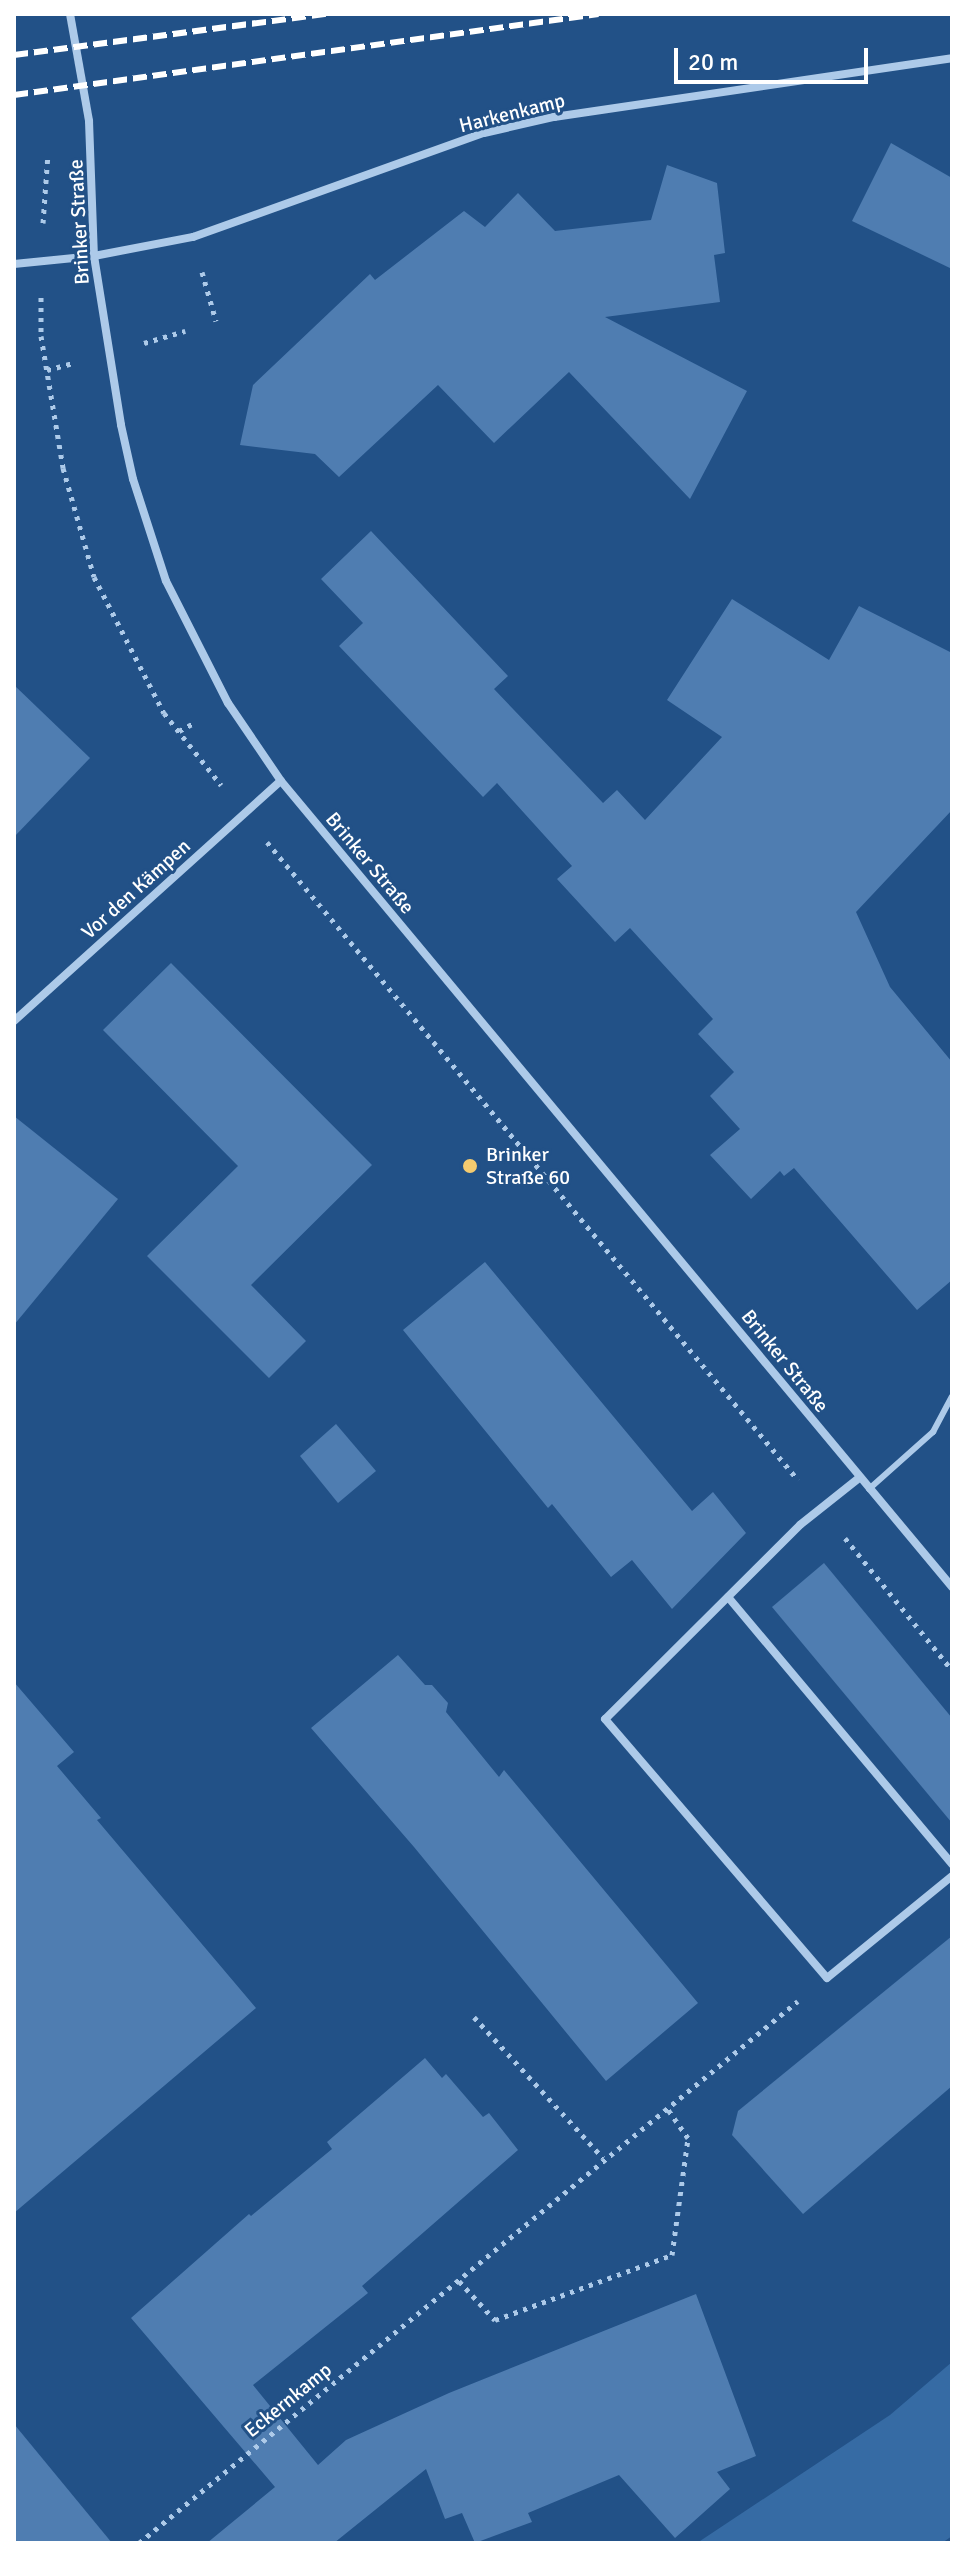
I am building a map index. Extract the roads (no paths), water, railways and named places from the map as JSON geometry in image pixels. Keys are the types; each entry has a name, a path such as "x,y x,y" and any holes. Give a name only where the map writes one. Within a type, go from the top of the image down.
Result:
{"street":[{"name":"Brinker Straße","path":"70,14 89,121 94,256 121,425 133,479 166,581 228,703 281,781 952,1587"},
{"name":"Harkenkamp","path":"14,264 94,256 193,237 498,130 554,117 952,58"},
{"name":"Vor den Kämpen","path":"14,1021 281,781"},
{"path":"859,1478 800,1525 605,1719 827,1978 952,1876"},
{"path":"728,1597 952,1864"}],"lane":[{"path":"869,1489 933,1432 952,1397"}],"railway":[{"path":"14,55 326,14"},
{"path":"14,95 598,14"}],"place":[{"name":"Brinker Straße 60","path":"470,1166"}]}
